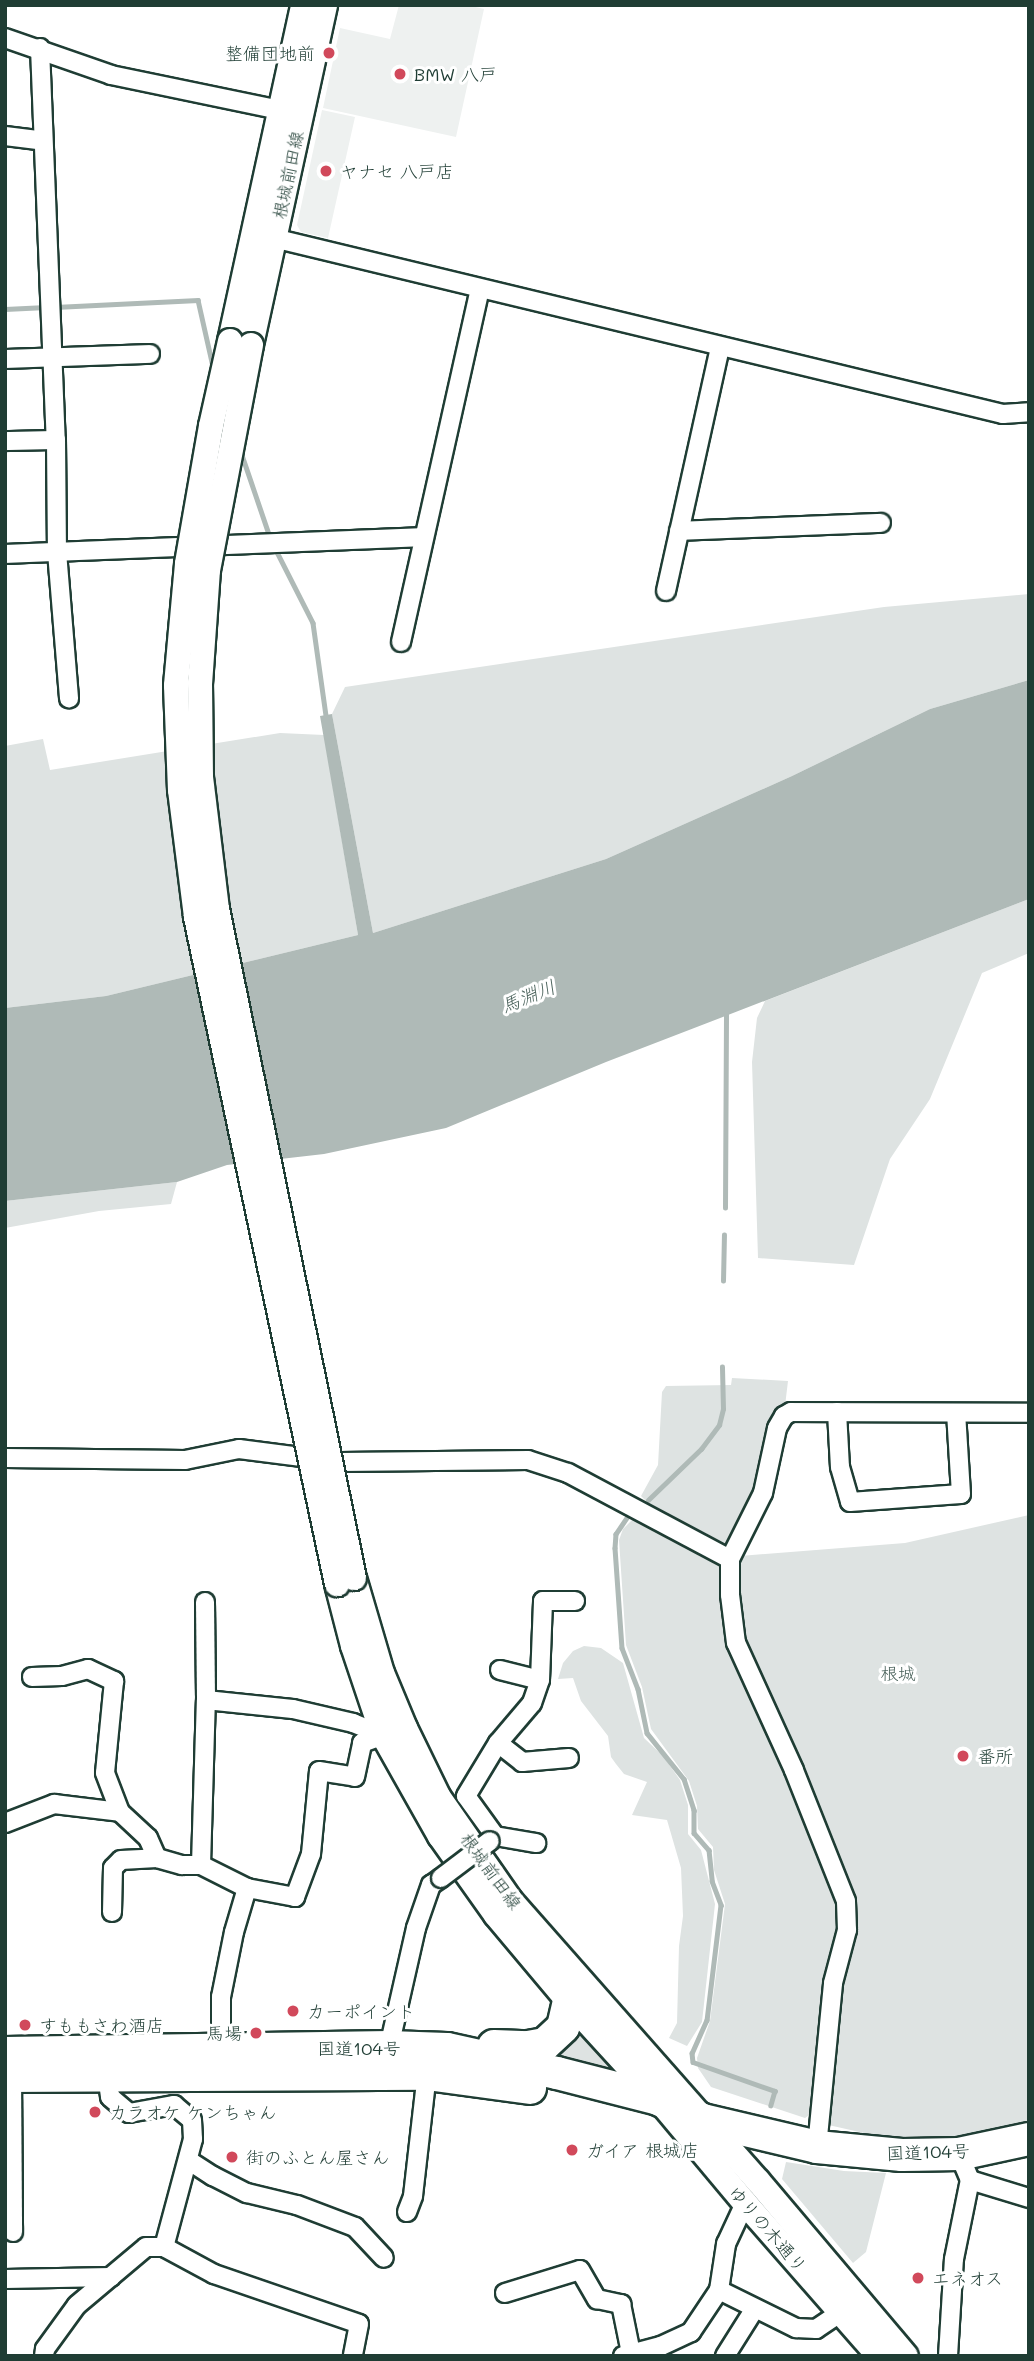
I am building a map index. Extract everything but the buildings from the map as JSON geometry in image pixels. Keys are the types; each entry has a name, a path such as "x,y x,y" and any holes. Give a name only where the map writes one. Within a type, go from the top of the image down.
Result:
{"highway":[{"path":"447,2049 545,2044 563,2027 569,2002"},
{"name":"国道104号","path":"7,2068 105,2062 221,2049 447,2049 557,2073 679,2113 817,2147 902,2155 964,2167 1029,2139"},
{"name":"国道104号","path":"105,2062 427,2074 530,2088 642,2116 679,2113"}],"street":[{"name":"根城前田線","path":"264,236 280,110 303,5"},
{"name":"根城前田線","path":"325,5 264,236 240,343 208,570 200,683 201,777 217,909 346,1581 382,1673 394,1732 440,1836 496,1914 569,2002 679,2113"},
{"path":"5,38 111,75 280,110"},
{"path":"40,48 57,552 69,699"},
{"path":"5,136 43,141"},
{"path":"264,236 1003,414 1029,412"},
{"path":"401,642 480,290"},
{"path":"666,591 720,347"},
{"path":"5,359 150,354"},
{"path":"5,441 55,440"},
{"path":"679,531 881,523"},
{"path":"5,554 423,537"},
{"path":"817,2147 833,1983 847,1930 846,1901 794,1770 736,1643 730,1595 730,1559 764,1493 777,1428 784,1416 791,1412 1029,1413"},
{"path":"837,1412 840,1467 850,1502 961,1494 956,1413"},
{"path":"5,1458 185,1460 239,1448 341,1462 528,1460 568,1473 730,1559"},
{"path":"492,1839 466,1796 498,1744 532,1703 540,1680 543,1601 575,1601"},
{"path":"201,1865 206,1700 205,1602"},
{"path":"32,1677 62,1675 88,1669 114,1681 105,1773 120,1812 148,1838 157,1858"},
{"path":"500,1670 540,1680"},
{"path":"206,1700 293,1709 394,1732"},
{"name":"根城前田線","path":"394,1732 510,1901 679,2113"},
{"path":"112,1912 113,1868 121,1860 157,1858 182,1865 201,1865 247,1888 295,1897 311,1854 319,1772 355,1777 362,1743 394,1732"},
{"path":"498,1744 522,1762 569,1758"},
{"path":"5,1823 54,1804 120,1812"},
{"path":"389,2047 416,1928 431,1885 492,1839 536,1843"},
{"path":"221,2049 221,1997 234,1932 247,1888"},
{"path":"105,2062 110,2097 129,2113 174,2105 192,2120 193,2139 164,2247"},
{"path":"7,2068 13,2232"},
{"path":"407,2212 413,2196 427,2074"},
{"name":"ゆりの木通り","path":"679,2113 745,2203 880,2356"},
{"name":"ゆりの木通り","path":"679,2113 906,2356"},
{"path":"188,2160 247,2193 297,2205 355,2227 384,2258"},
{"path":"948,2356 954,2259 964,2167 1029,2199"},
{"path":"505,2293 580,2270 597,2299 621,2304 627,2354 661,2346 691,2332 719,2290 726,2244 745,2203"},
{"path":"44,2356 45,2349 77,2305 146,2247 164,2247 214,2274 359,2324 353,2356"},
{"path":"5,2279 111,2277"},
{"path":"719,2290 754,2310 796,2328 816,2329 841,2312"},
{"path":"725,2356 754,2310"}],"shaded area":[{"name":"BMW 八戸","path":"399,5 467,5 484,9 456,137 323,108 340,28 390,39"},
{"name":"ヤナセ 八戸店","path":"322,110 355,117 328,238 301,232 297,225"}],"green space":[{"path":"1029,594 1029,680 930,709 792,776 606,859 373,933 332,714 345,687 884,607"},
{"path":"280,733 324,735 358,935 106,996 5,1008 5,746 43,739 50,770"},
{"path":"1029,899 1029,953 982,973 930,1099 890,1159 854,1265 758,1258 752,1062 757,1018 765,1001"},
{"path":"177,1182 171,1204 99,1211 5,1228 5,1201"},
{"path":"732,1378 788,1381 785,1406 780,1407 772,1425 759,1493 734,1543 727,1544 651,1506 641,1496 658,1465 662,1392 666,1386 731,1385"},
{"name":"根城","path":"1029,1515 1029,2128 976,2138 895,2140 824,2124 837,1984 851,1924 741,1641 736,1572 740,1556 905,1543"},
{"path":"635,1517 717,1558 722,1566 729,1629 836,1887 843,1923 815,2111 805,2118 711,2087 698,2068 697,2058 710,2021 725,1904 714,1870 713,1847 698,1829 697,1806 689,1781 651,1729 642,1687 626,1645 619,1540 623,1529"},
{"path":"584,1646 601,1648 623,1663 644,1738 663,1756 680,1780 688,1805 688,1834 701,1850 715,1904 702,2022 687,2046 669,2038 677,2023 679,1946 683,1916 681,1868 667,1820 632,1815 647,1782 624,1774 611,1757 608,1736 581,1701 573,1678 558,1679 563,1663 573,1651"},
{"path":"578,2031 619,2074 547,2054 560,2053"},
{"path":"786,2162 844,2171 886,2173 866,2252 853,2263 782,2179"}],"water":[{"name":"馬淵川","path":"1029,680 1029,899 606,1062 446,1128 324,1154 227,1165 177,1182 5,1201 5,1008 106,996 358,935 320,716 332,714 373,933 606,859 792,776 930,709"}],"waterway":[{"path":"55,307 198,300 214,371"},
{"path":"5,309 46,307"},
{"path":"241,452 271,540"},
{"path":"275,548 313,623 326,715"},
{"path":"725,1208 726,1013"},
{"path":"723,1281 724,1235"},
{"path":"648,1500 701,1449 719,1425 723,1409 722,1367"},
{"path":"629,1515 616,1534 615,1548 622,1648 638,1689 647,1733 684,1779 694,1810 694,1833 709,1850 712,1881 721,1905 707,2020 692,2053 693,2062 775,2091 771,2105"}],"place":[{"name":"整備団地前","path":"329,53"},
{"name":"BMW 八戸","path":"400,74"},
{"name":"ヤナセ 八戸店","path":"326,171"},
{"name":"番所","path":"963,1756"},
{"name":"カーポイント","path":"293,2011"},
{"name":"すももさわ酒店","path":"25,2025"},
{"name":"馬場","path":"256,2033"},
{"name":"カラオケ ケンちゃん","path":"95,2112"},
{"name":"ガイア 根城店","path":"572,2150"},
{"name":"街のふとん屋さん","path":"232,2157"},
{"name":"エネオス","path":"918,2278"}]}
